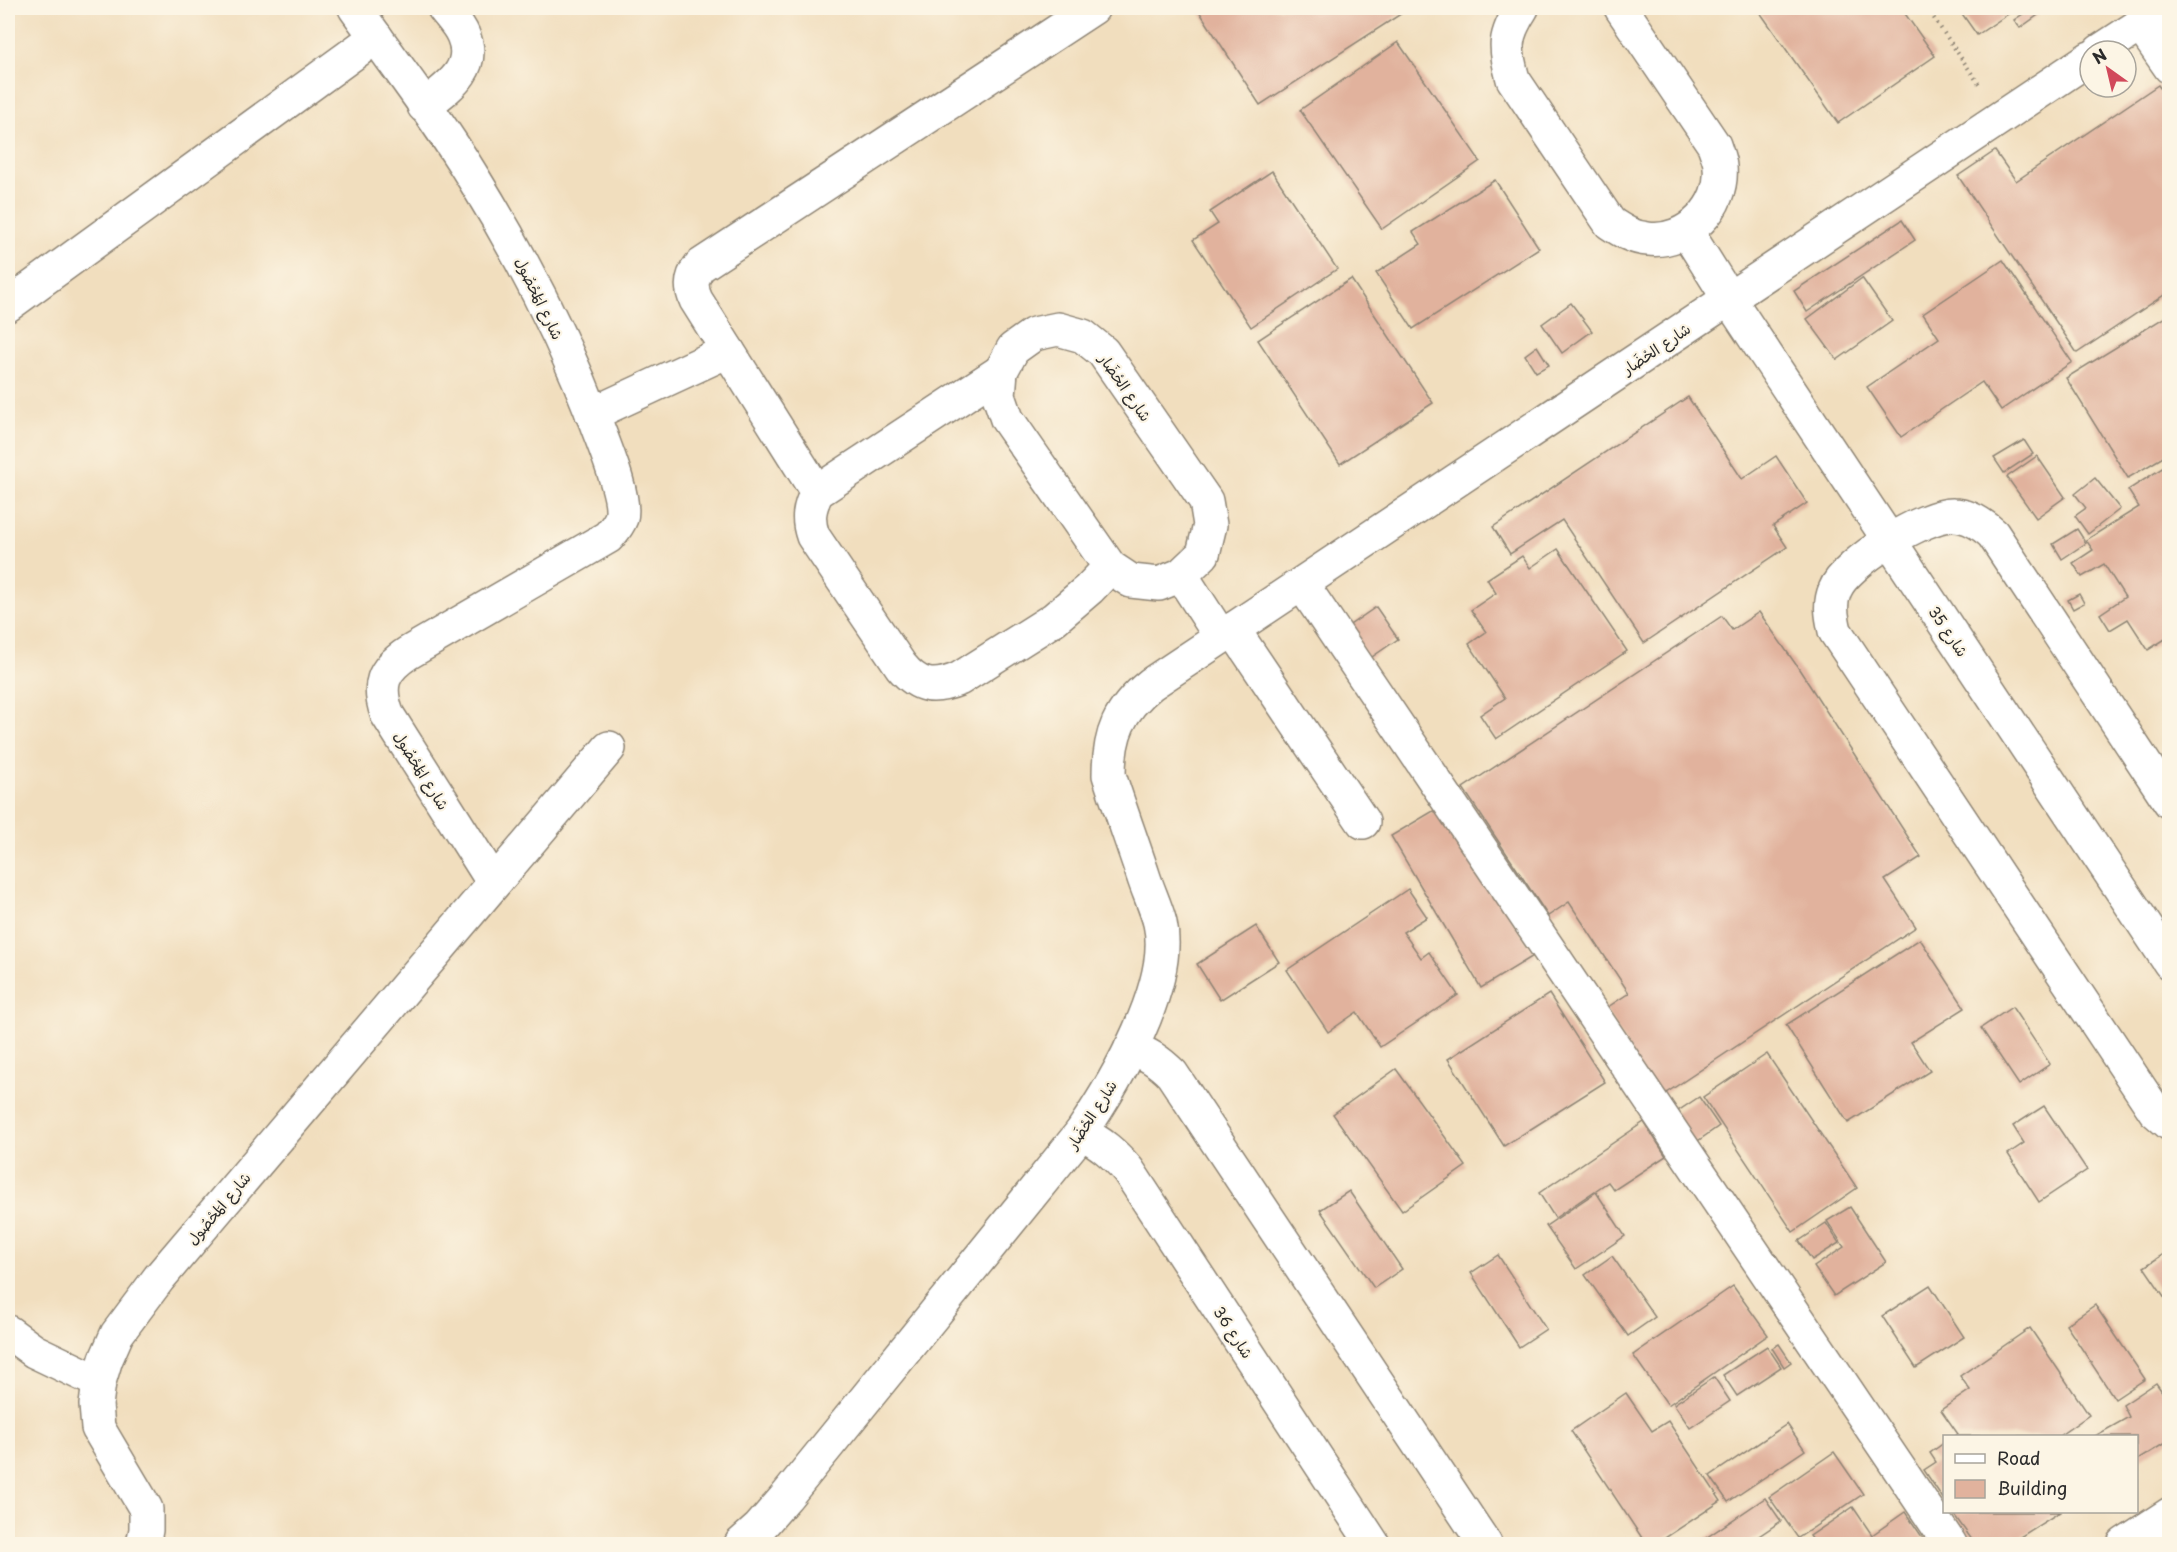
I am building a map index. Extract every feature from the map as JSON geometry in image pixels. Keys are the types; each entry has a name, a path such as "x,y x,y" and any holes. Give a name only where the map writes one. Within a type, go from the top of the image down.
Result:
{"street":[{"name":"شارع المَحْصُول","path":"355,8 473,177 517,252 555,325 580,381 622,506 621,518 608,537 392,663 383,679 381,697 387,714 494,883"},
{"path":"424,106 454,83 462,72 466,59 467,45 462,33 444,8"},
{"path":"817,492 692,291 694,273 700,266 1093,8"},
{"path":"1522,8 1510,27 1506,54 1513,79 1610,223 1628,235 1650,240 1671,237 1687,232 1708,212 1718,190 1720,168 1714,145 1621,8"},
{"path":"2118,39 2153,16 2169,67"},
{"path":"8,305 376,37"},
{"name":"شارع الحْضَار","path":"741,1545 786,1497 1081,1133 1131,1048 1156,983 1162,952 1160,924 1108,776 1113,733 1122,714 1135,697 1227,633 2078,66"},
{"name":"شارع 35","path":"1687,232 1729,299 2169,963"},
{"name":"شارع الحْضَار","path":"1058,329 1083,336 1102,352 1206,501 1210,525 1203,554 1181,575 1159,584 1131,581 1110,567 1007,419 999,396 1001,371 1013,349 1034,334 1058,329"},
{"path":"592,414 728,351"},
{"path":"1001,371 817,492 808,515 813,536 901,666 909,676 929,686 943,685 959,679 1054,619 1089,589 1110,567"},
{"path":"2169,802 1993,534 1982,524 1968,517 1954,514 1939,516 1889,540 1849,569 1841,579 1832,601 1835,631 2155,1111 2169,1124"},
{"path":"1181,575 1227,633 1363,822"},
{"path":"1302,584 1950,1545"},
{"name":"شارع المَحْصُول","path":"143,1545 146,1509 98,1428 96,1405 99,1382 117,1334 153,1285 609,748"},
{"path":"1131,1048 1147,1053 1172,1074 1485,1545"},
{"name":"شارع 36","path":"1081,1133 1097,1140 1113,1152 1128,1170 1373,1545"},
{"path":"8,1332 34,1351 99,1382"},
{"path":"2124,1545 2169,1514"}],"path":[{"path":"1927,8 2002,117"}],"building":[{"path":"1197,8 1410,8 1260,105"},
{"path":"1757,8 1901,8 1935,56 1838,123"},
{"path":"1958,8 2017,8 1977,35"},
{"path":"2032,8 2038,15 2020,28 2014,20"},
{"path":"1398,42 1480,161 1382,229 1300,110"},
{"path":"2158,85 2170,102 2170,291 2077,353 1958,176 1995,151 2016,181"},
{"path":"1272,171 1337,269 1251,327 1193,240 1218,224 1210,212"},
{"path":"1495,180 1539,248 1413,329 1376,273 1421,244 1413,232"},
{"path":"1902,220 1915,240 1807,312 1794,291"},
{"path":"2003,260 2072,362 2001,410 1982,382 1901,437 1867,387 1939,338 1923,314"},
{"path":"1862,278 1892,321 1837,360 1807,319"},
{"path":"1351,279 1433,403 1340,464 1258,340"},
{"path":"1571,303 1592,331 1562,353 1542,324"},
{"path":"2170,314 2170,453 2128,478 2066,378"},
{"path":"1537,346 1549,365 1536,372 1525,355"},
{"path":"1688,397 1742,479 1776,456 1807,503 1773,526 1787,547 1644,643 1562,520 1510,554 1493,527"},
{"path":"2024,440 2033,454 2004,473 1994,458"},
{"path":"2037,456 2065,497 2036,518 2007,477"},
{"path":"2170,463 2170,636 2148,650 2128,619 2110,630 2100,614 2125,597 2104,564 2082,577 2073,563 2093,550 2086,540 2139,507 2128,490"},
{"path":"2095,478 2120,509 2088,534 2075,516 2086,508 2075,494"},
{"path":"2077,529 2086,543 2062,559 2053,544"},
{"path":"1558,549 1627,651 1496,739 1480,715 1505,698 1469,644 1486,632 1471,610 1496,593 1487,579 1522,556 1530,568"},
{"path":"2079,594 2084,603 2073,609 2068,600"},
{"path":"1376,607 1398,639 1369,659 1347,627"},
{"path":"1759,612 1797,666 1921,857 1885,880 1916,927 1657,1099 1605,1009 1629,993 1569,902 1548,916 1463,788 1722,616 1732,630"},
{"path":"1445,804 1535,955 1481,988 1391,836"},
{"path":"1408,889 1427,917 1403,932 1421,958 1429,952 1458,995 1380,1047 1357,1012 1328,1032 1287,970"},
{"path":"1256,926 1279,962 1220,1000 1197,964"},
{"path":"1920,939 1965,1008 1911,1042 1930,1071 1848,1123 1786,1025"},
{"path":"1549,994 1605,1082 1504,1146 1448,1059"},
{"path":"2012,1007 2050,1064 2019,1085 1981,1028"},
{"path":"1767,1054 1857,1188 1793,1232 1703,1097"},
{"path":"1396,1069 1466,1166 1402,1211 1333,1114"},
{"path":"1699,1097 1719,1126 1692,1145 1672,1115"},
{"path":"2044,1106 2087,1170 2039,1202 2008,1154 2024,1143 2013,1126"},
{"path":"1644,1122 1666,1156 1614,1190 1608,1182 1555,1218 1539,1193"},
{"path":"1349,1191 1402,1269 1374,1288 1320,1210"},
{"path":"1596,1192 1625,1236 1576,1269 1546,1226"},
{"path":"1850,1207 1886,1262 1834,1296 1814,1267 1844,1247 1827,1221"},
{"path":"1826,1223 1839,1243 1812,1260 1799,1241"},
{"path":"2170,1250 2170,1305 2144,1267"},
{"path":"1498,1255 1546,1329 1519,1347 1471,1273"},
{"path":"1612,1256 1655,1317 1628,1336 1585,1275"},
{"path":"1930,1285 1964,1337 1916,1368 1882,1316"},
{"path":"1733,1286 1768,1335 1668,1405 1633,1355"},
{"path":"2095,1305 2145,1379 2115,1399 2066,1325"},
{"path":"2030,1328 2089,1415 2060,1435 1956,1435 1958,1434 1941,1410 1970,1390 1960,1376"},
{"path":"1779,1344 1791,1362 1784,1367 1772,1348"},
{"path":"1767,1346 1781,1367 1737,1396 1723,1375"},
{"path":"1714,1377 1730,1401 1690,1428 1674,1404"},
{"path":"2156,1383 2170,1403 2170,1440 2138,1460 2138,1435 2097,1435 2129,1417 2123,1405"},
{"path":"1626,1393 1652,1431 1668,1421 1721,1501 1656,1544 1646,1544 1571,1431"},
{"path":"1787,1424 1805,1450 1728,1502 1710,1476"},
{"path":"1943,1444 1943,1498 1924,1470 1936,1462 1930,1453"},
{"path":"1834,1452 1863,1494 1798,1538 1769,1497"},
{"path":"1765,1498 1781,1521 1747,1544 1697,1544"},
{"path":"1853,1507 1872,1535 1905,1512 1927,1544 1816,1544 1810,1536"},
{"path":"1953,1513 2058,1513 2009,1544 1975,1544"}]}
